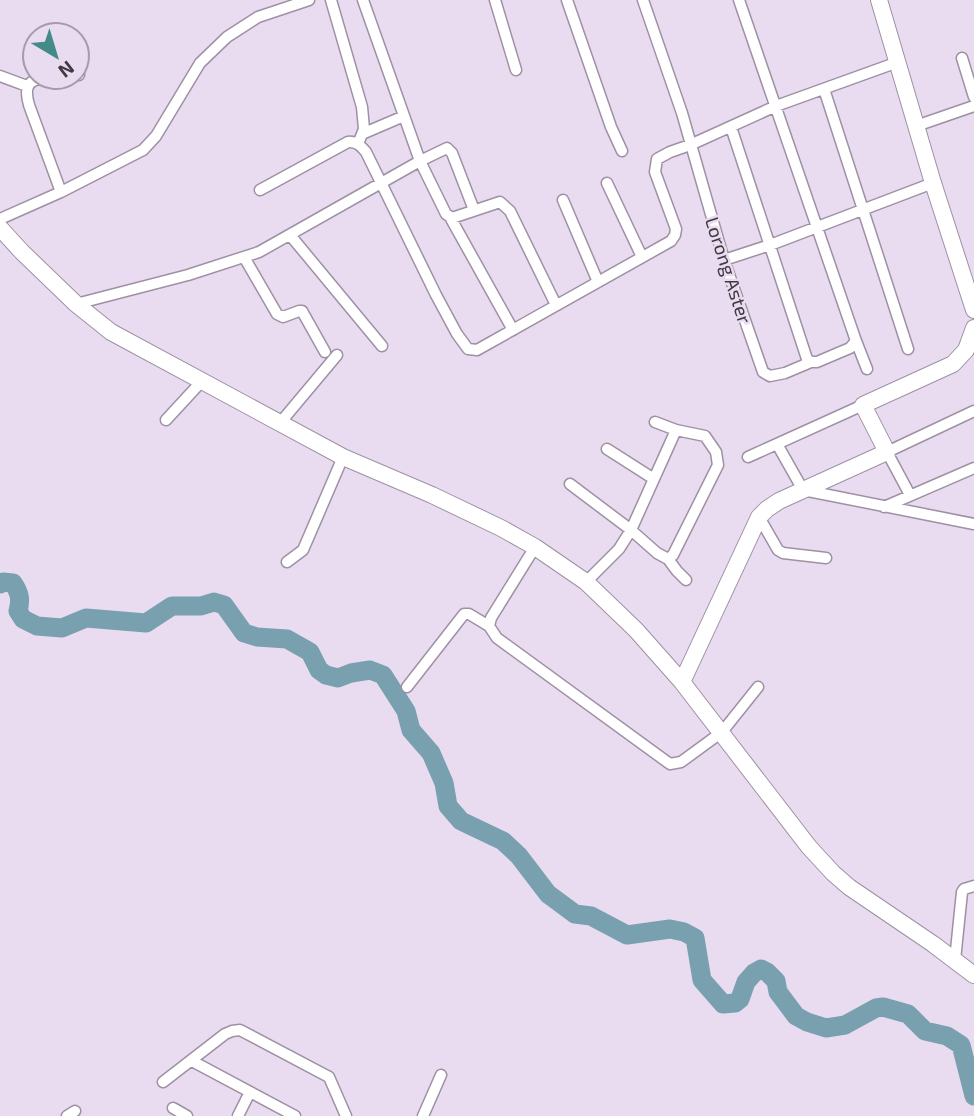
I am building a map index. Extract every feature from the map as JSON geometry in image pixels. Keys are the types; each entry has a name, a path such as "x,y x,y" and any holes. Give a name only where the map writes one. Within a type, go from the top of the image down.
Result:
{"street":[{"path":"0,219 61,192 143,150 156,136 200,64 227,37 258,17 309,0"},
{"path":"331,0 362,107 364,123 360,139 457,334 468,349 477,350 671,241 676,229 654,172 657,159 776,106 898,62"},
{"path":"363,0 420,161 443,208 513,330"},
{"path":"495,0 516,70"},
{"path":"567,0 611,127 622,151"},
{"name":"Lorong Aster","path":"643,0 682,113 724,260 763,372 770,376 785,373 811,362"},
{"path":"739,0 867,369"},
{"path":"880,0 916,127 974,310"},
{"path":"962,58 974,97"},
{"path":"0,76 21,84"},
{"path":"824,89 908,349"},
{"path":"27,91 29,105 61,192"},
{"path":"916,127 974,106"},
{"path":"260,190 348,142 354,142 404,116"},
{"path":"731,127 807,359 817,362 850,348 856,341"},
{"path":"76,304 155,284 259,252 445,149 449,149 474,210"},
{"path":"607,183 642,257"},
{"path":"724,260 933,183"},
{"path":"563,200 598,282"},
{"path":"450,217 500,202 506,206 556,305"},
{"path":"0,228 76,304 111,332 343,457 501,528 535,547 586,582 636,630 682,682 832,873 974,975"},
{"path":"290,235 382,346"},
{"path":"244,257 276,314 281,317 299,311 303,313 325,352"},
{"path":"748,457 953,364 967,350 974,328"},
{"path":"280,423 337,355"},
{"path":"166,420 202,381"},
{"path":"863,405 910,495"},
{"path":"682,682 759,517 767,509 974,411"},
{"path":"655,422 705,436 716,453 718,465 673,555 668,559"},
{"path":"586,582 619,549 631,530 676,430"},
{"path":"777,444 803,490 974,524"},
{"path":"607,449 654,479"},
{"path":"287,562 303,550 343,457"},
{"path":"884,507 974,468"},
{"path":"570,484 668,559 686,580"},
{"path":"759,517 778,550 783,553 826,558"},
{"path":"489,626 491,618 535,547"},
{"path":"407,687 464,614 469,614 489,626 497,638 673,765 722,732 758,687"},
{"path":"955,960 962,892 974,886"},
{"path":"163,1082 225,1034 240,1030 329,1077 346,1116"},
{"path":"192,1061 295,1116"},
{"path":"423,1116 441,1075"},
{"path":"238,1116 250,1092"},
{"path":"173,1108 187,1116"}],"waterway":[{"path":"0,584 13,583 19,597 18,611 23,619 37,626 62,628 86,618 146,623 172,606 201,606 214,602 224,605 244,633 257,637 287,639 310,652 319,670 326,675 338,678 370,670 383,675 406,711 411,730 431,753 444,783 448,806 461,821 503,841 519,856 548,894 575,914 591,916 627,935 670,929 695,938 702,980 723,1004 735,1003 740,999 746,982 761,969 776,981 778,992 796,1016 826,1028 845,1025 876,1008 883,1007 908,1014 925,1031 947,1036 961,1045 974,1096"}]}
